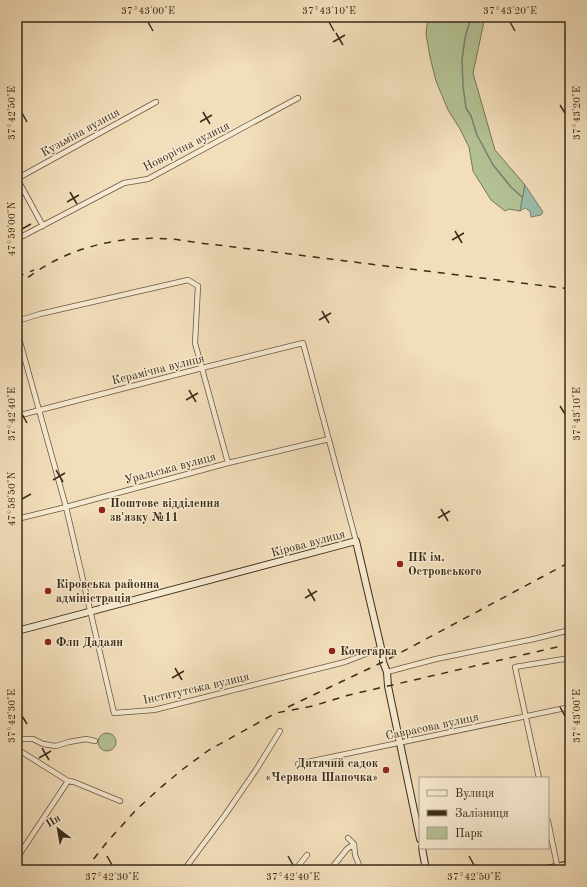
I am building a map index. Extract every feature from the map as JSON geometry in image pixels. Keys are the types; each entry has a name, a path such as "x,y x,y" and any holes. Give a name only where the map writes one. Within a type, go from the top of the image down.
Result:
{"main road":[{"name":"Кірова вулиця","path":"17,631 356,541 383,662 387,672 388,686 419,834"},
{"path":"422,849 426,870"},
{"path":"543,870 558,868 570,864"}],"street":[{"name":"Новорічна вулиця","path":"17,239 124,183 148,179 298,98"},
{"name":"Кузьміна вулиця","path":"42,226 19,182 19,178 156,102"},
{"path":"17,321 40,314 188,280 198,286 195,343 228,463"},
{"path":"17,331 66,507 91,612"},
{"name":"Керамічна вулиця","path":"17,416 303,343 329,439"},
{"path":"329,439 356,541"},
{"name":"Уральська вулиця","path":"17,519 228,463 329,439"},
{"name":"Інститутська вулиця","path":"91,612 114,713 154,710 345,662 381,648"},
{"path":"387,672 570,630"},
{"path":"539,777 515,667 570,658"},
{"name":"Саврасова вулиця","path":"298,764 570,707"},
{"path":"184,870 256,770 280,731"},
{"path":"17,738 33,739 43,744 56,746 86,739 95,741"},
{"path":"17,749 68,782 74,782 120,801"},
{"path":"17,858 68,782"},
{"path":"549,826 558,868"},
{"path":"348,838 354,844 355,854 360,870"},
{"path":"330,870 347,849 354,844"},
{"path":"295,870 307,856"}],"green space":[{"path":"428,17 485,17 473,73 495,150 525,185 520,211 509,209 505,211 491,200 473,171 469,147 448,110 436,81 426,34"},
{"path":"107,733 113,736 116,742 113,748 107,751 101,748 98,742 101,736"}],"shaded area":[{"path":"525,185 543,212 541,215 531,217 530,211 525,208 520,211"}],"waterway":[{"path":"471,17 465,38 462,60 466,108 471,116 477,135 493,165 511,187 522,197"}],"railway":[{"path":"17,286 52,262 89,247 109,242 149,238 175,239 570,289"},
{"path":"17,277 34,270"},
{"path":"288,707 383,662 570,562"},
{"path":"85,870 107,842 136,810 183,769 209,750 276,713 313,706 349,695 570,644"}],"place":[{"name":"Поштове відділення зв'язку №11","path":"102,510"},
{"name":"ПК ім. Островського","path":"400,564"},
{"name":"Кіровська районна адміністрація","path":"48,591"},
{"name":"Флп Дадаян","path":"48,642"},
{"name":"Кочегарка","path":"332,651"},
{"name":"Дитячий садок «Червона Шапочка»","path":"386,770"}]}
